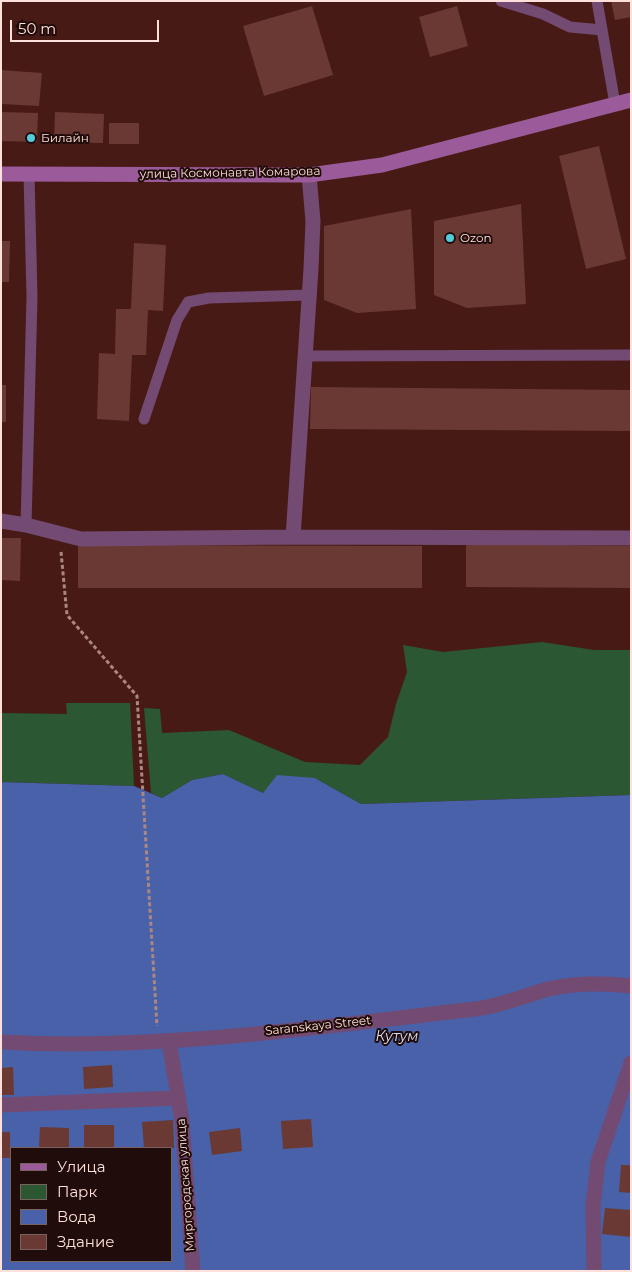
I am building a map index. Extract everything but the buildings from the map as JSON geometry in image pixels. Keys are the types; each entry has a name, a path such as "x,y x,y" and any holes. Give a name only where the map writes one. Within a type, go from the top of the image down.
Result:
{"main road":[{"name":"улица Космонавта Комарова","path":"1,174 309,175 382,165 631,100"}],"street":[{"path":"293,537 310,295 313,221 309,175"},
{"path":"1,521 26,525 81,539 108,540 293,537 631,538"},
{"name":"Saranskaya Street","path":"1,1042 48,1045 225,1037 488,1007 550,989 585,984 631,986"},
{"name":"Миргородская улица","path":"164,1041 178,1098 193,1271"},
{"path":"594,1271 593,1205 598,1162 631,1063"},
{"path":"1,1105 178,1098"}],"lane":[{"path":"501,1 543,14 570,26 602,30"},
{"path":"597,1 615,104"},
{"path":"26,525 32,297 29,174"},
{"path":"144,419 177,320 188,302 209,298 310,295"},
{"path":"305,356 630,355"}],"path":[{"path":"59,534 67,615 137,696 155,996 164,1041"}],"green space":[{"path":"542,642 594,650 631,650 631,795 361,804 315,778 263,793 223,774 192,780 162,798 151,793 144,708 160,709 162,733 229,730 305,762 360,765 388,737 396,704 407,672 403,645 443,652"},
{"path":"66,703 130,703 134,786 1,782 1,713 67,714"}],"water":[{"name":"Кутум","path":"223,774 263,793 277,775 315,778 361,804 631,795 631,1271 1,1271 1,782 134,786 162,798 192,780"}],"place":[{"name":"Билайн","path":"31,138"},
{"name":"Ozon","path":"450,238"}]}
